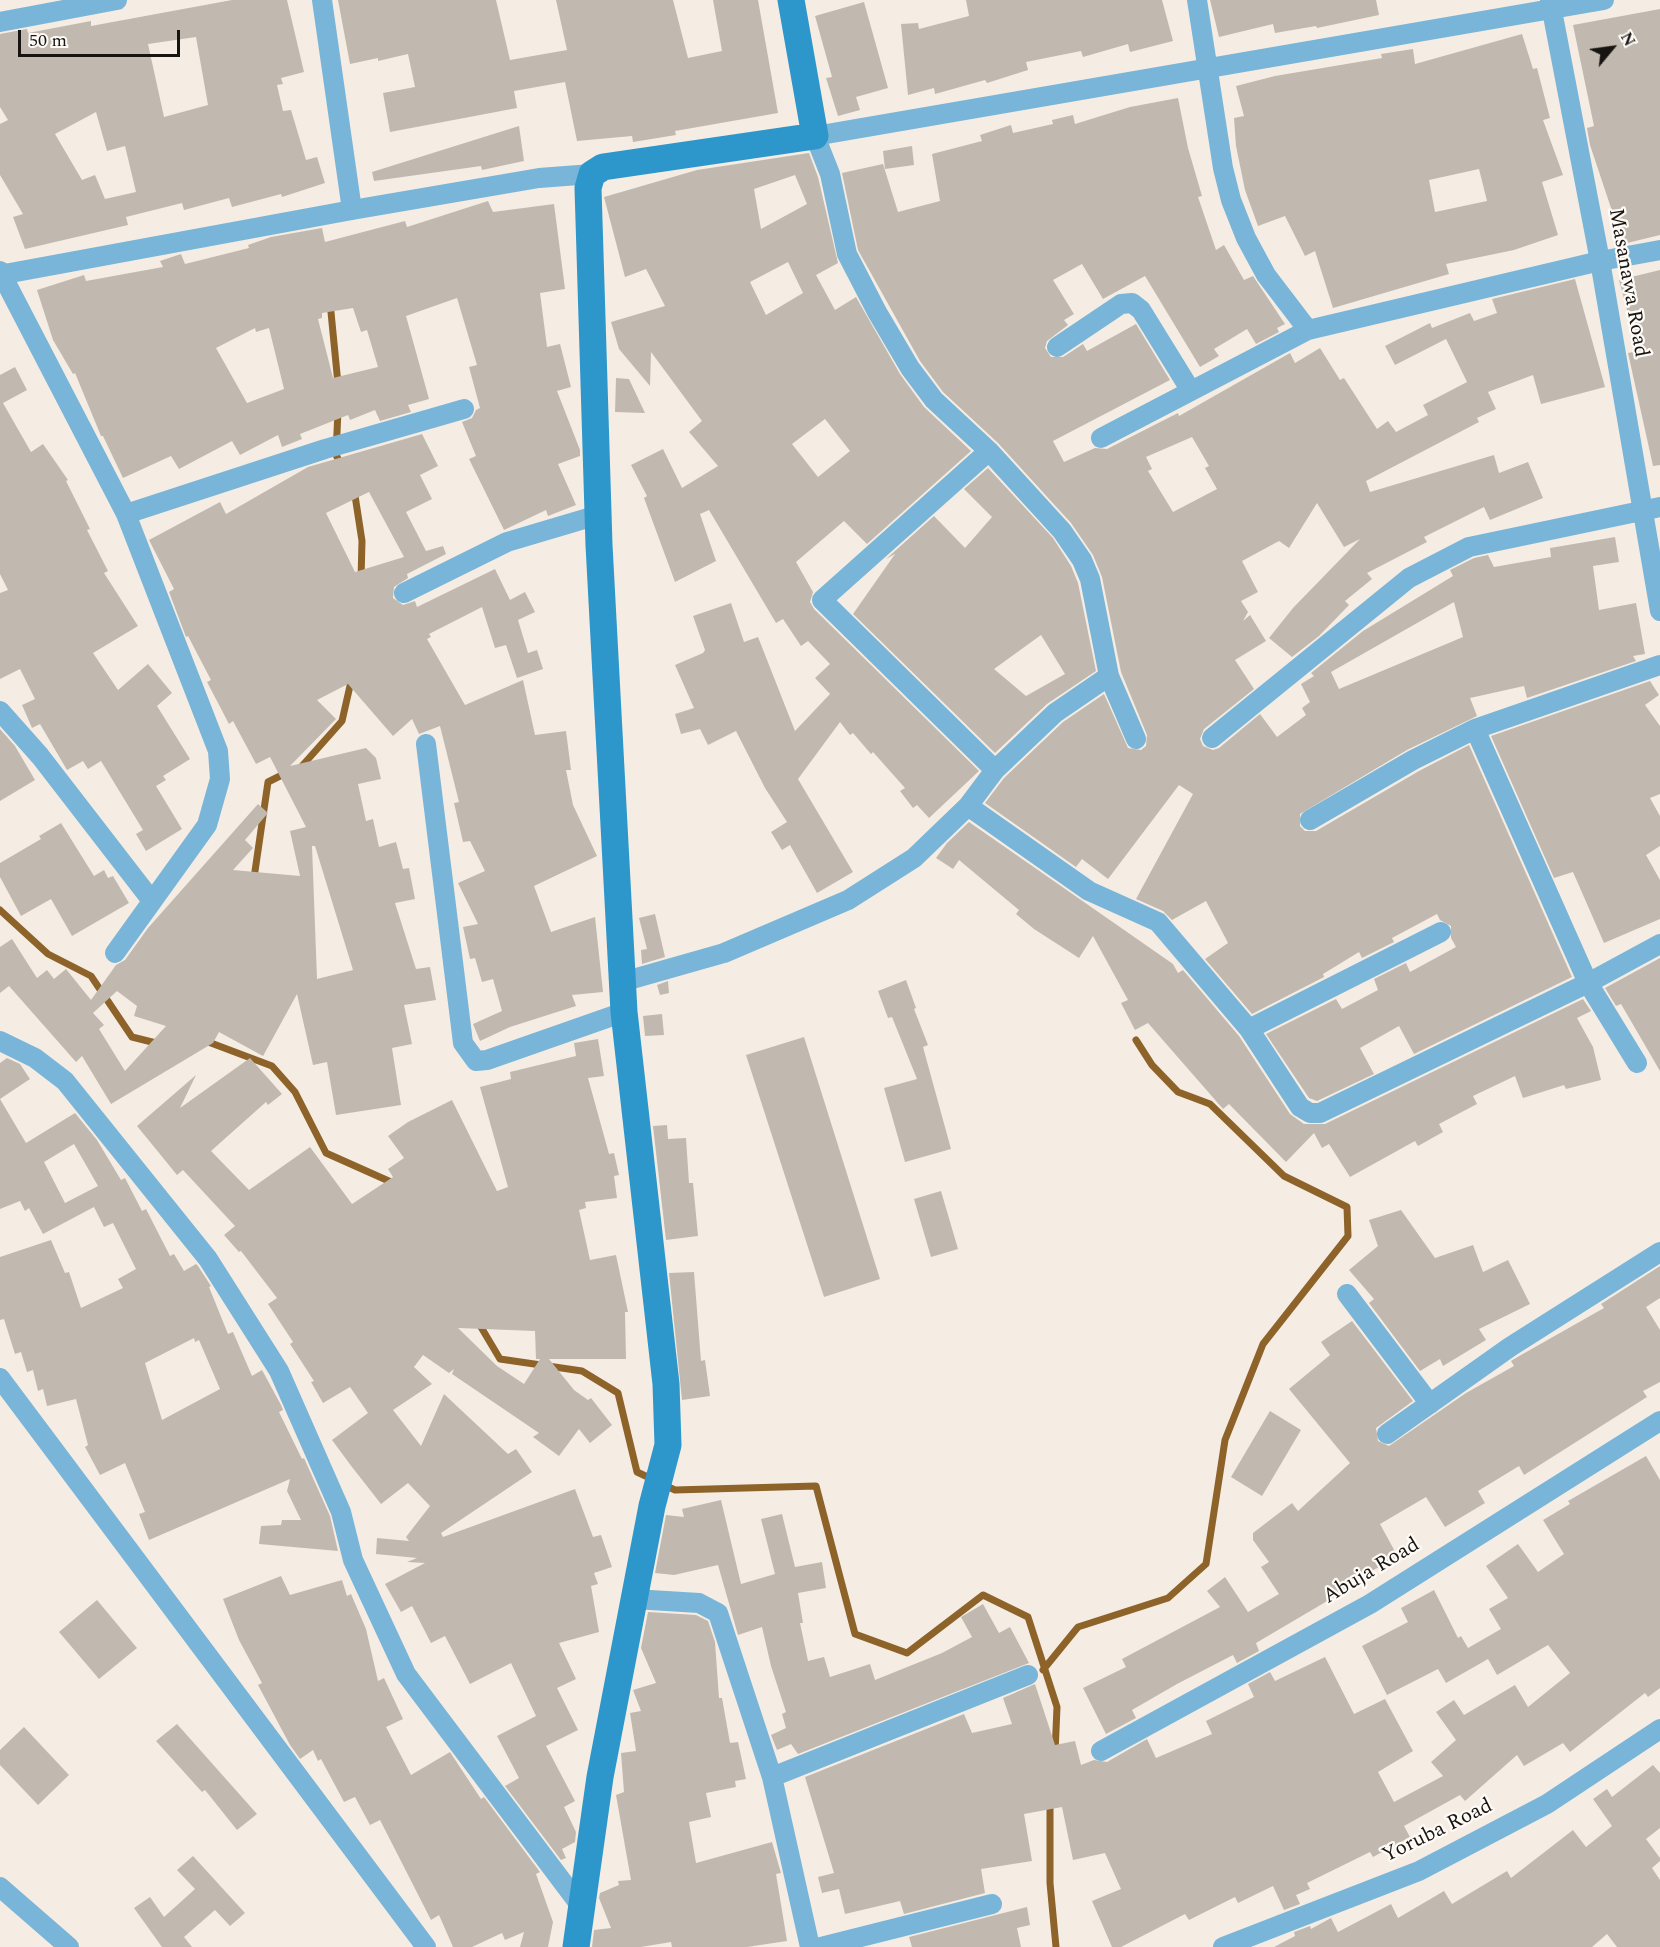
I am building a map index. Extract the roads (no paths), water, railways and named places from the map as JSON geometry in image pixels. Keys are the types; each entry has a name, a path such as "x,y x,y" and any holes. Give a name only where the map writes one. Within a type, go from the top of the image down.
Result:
{"street":[{"path":"0,22 117,0"},
{"path":"322,0 352,210"},
{"path":"791,0 815,136 830,174 847,254 910,368 934,400 988,451 1062,531 1082,560 1090,579 1109,676 1136,739"},
{"path":"1197,0 1223,168 1231,200 1246,238 1266,274 1308,330"},
{"path":"115,952 207,825 220,779 218,751 126,514 1,273 539,178 592,174 603,167 815,136 1551,5 1604,0"},
{"name":"Masanawa Road","path":"1551,5 1600,261 1651,508 1660,611"},
{"path":"576,1947 600,1777 634,1599 668,1445 666,1384 622,982 598,515 588,188 592,174"},
{"path":"1101,438 1308,330 1600,261 1660,250"},
{"path":"1057,347 1121,304 1132,303 1141,310 1191,391"},
{"path":"126,514 336,446 465,409"},
{"path":"988,451 822,600 995,770"},
{"path":"1212,738 1409,578 1469,547 1651,508"},
{"path":"404,593 507,542 598,515"},
{"path":"1310,820 1413,760 1475,729 1660,664"},
{"path":"622,982 724,953 848,900 914,858 968,806 995,770 1055,712 1109,676"},
{"path":"0,711 40,756 152,901"},
{"path":"1475,729 1588,984 1637,1063"},
{"path":"426,744 463,1043 476,1061 488,1060 624,1012"},
{"path":"968,806 1089,891 1158,922 1249,1029 1300,1107 1310,1113 1320,1113 1588,984 1660,944"},
{"path":"1249,1029 1441,932"},
{"path":"0,1041 35,1058 65,1081 208,1259 279,1371 341,1512 352,1560 406,1674 583,1909"},
{"path":"1387,1434 1510,1347 1660,1252"},
{"path":"1347,1294 1430,1404"},
{"path":"0,1378 426,1947"},
{"name":"Abuja Road","path":"1101,1751 1370,1604 1660,1421"},
{"path":"634,1599 699,1603 718,1613 772,1777 810,1947"},
{"path":"772,1777 1028,1675"},
{"name":"Yoruba Road","path":"1222,1947 1419,1871 1547,1804 1660,1729"},
{"path":"0,1887 69,1947"},
{"path":"821,1947 992,1904"}],"waterway":[{"path":"330,302 338,384"},
{"path":"338,410 336,455 342,466"},
{"path":"354,489 362,541 361,579"},
{"path":"302,766 342,721 352,677"},
{"path":"254,878 268,782 286,773"},
{"path":"0,910 48,954 91,976 132,1037 160,1044"},
{"path":"203,1040 272,1066 295,1092 326,1153 391,1182 394,1186"},
{"path":"1043,1670 1078,1627 1168,1598 1206,1564 1225,1440 1263,1344 1348,1236 1347,1207 1284,1176 1210,1104 1178,1092 1152,1065 1136,1040"},
{"path":"478,1322 500,1359 582,1371 618,1393 637,1472 654,1480"},
{"path":"664,1485 675,1490 816,1486 855,1634 907,1653 983,1595 1028,1617 1057,1707 1055,1753"},
{"path":"1050,1803 1050,1883 1056,1947"}]}
